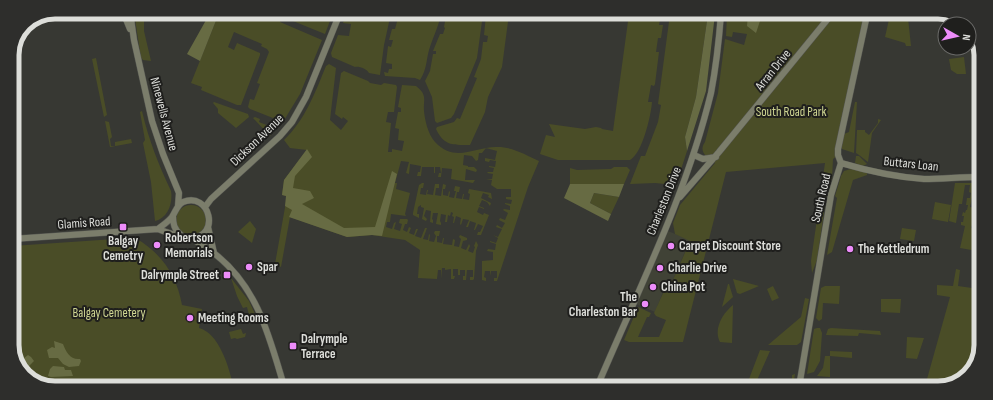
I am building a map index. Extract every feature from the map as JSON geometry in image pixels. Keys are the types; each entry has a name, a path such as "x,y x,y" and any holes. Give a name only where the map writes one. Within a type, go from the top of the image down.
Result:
{"street":[{"name":"Ninewells Avenue","path":"126,19 134,40"},
{"name":"Ninewells Avenue","path":"131,19 134,40 152,120 163,154 179,192 178,206"},
{"name":"Dickson Avenue","path":"205,207 211,199 280,136 292,122 303,106 338,19"},
{"name":"Charleston Drive","path":"600,381 653,259 689,170 711,91 720,19"},
{"name":"Arran Drive","path":"677,200 716,157 828,19"},
{"name":"South Road","path":"800,381 831,195 841,163 838,155 838,149 866,19"},
{"path":"694,155 707,159 716,157"},
{"name":"Buttars Loan","path":"841,163 911,178 938,179 974,177"},
{"path":"689,170 696,174 701,174"},
{"name":"Ninewells Avenue","path":"179,192 190,201"},
{"path":"158,229 173,216 178,206 183,202 190,201 200,203 205,207 210,220 204,233 198,237 191,238"},
{"path":"173,216 173,224 176,231 182,236"},
{"path":"208,227 214,254"},
{"name":"Glamis Road","path":"19,239 158,229 168,233 191,238 214,254 230,268 250,294 262,317 282,381"}],"shaded area":[{"path":"668,231 690,240 673,280 668,280 655,312 636,304"}],"green space":[{"path":"135,19 144,19 144,31 151,61 143,60 141,58"},
{"path":"207,19 217,19 200,61 187,54"},
{"path":"217,19 281,19 280,22 322,40 300,94 283,122 248,107 250,99 254,100 260,84 257,83 269,52 261,46 262,44 234,32 228,47 234,50 237,43 260,53 241,105 237,105 201,90 202,87 191,83"},
{"path":"288,19 331,19 325,34"},
{"path":"345,19 390,19 380,75 369,73 363,68 355,67 332,57 331,53 338,35 349,36 351,24 343,23"},
{"path":"398,19 440,19 429,50 425,69 420,80 415,78 385,76 384,72 388,73 389,69 392,69 392,64 386,63 388,46 391,47 393,40 389,40 392,29 395,29"},
{"path":"445,19 482,19 477,58 454,114 451,118 437,123 435,121 432,97 425,81 430,71 433,54 436,54 436,51 433,51 440,34 443,34"},
{"path":"486,19 508,19 502,67 488,97 485,112 470,145 459,145 446,142 442,139 436,129 437,127 454,122 457,118 460,119 477,78 474,77 481,59 483,42 487,42 488,36 484,35"},
{"path":"628,19 660,19 659,25 663,25 661,38 658,38 656,52 659,52 655,84 654,86 651,85 648,102 652,102 650,116 642,143 634,156 630,160 558,160 540,154 546,135 555,137 549,124 585,129 596,127 613,131"},
{"path":"669,19 707,19 696,97 685,137 687,151 676,185 655,183 630,184 641,156 645,156 658,122 661,105 658,104"},
{"path":"707,19 714,19 706,91 687,151 685,137 696,97"},
{"name":"South Road Park","path":"727,19 866,19 838,155 833,159 832,178 827,192 817,260 812,273 811,261 825,163 726,172 683,342 629,342 624,340 638,307 651,313 649,317 647,317 638,337 659,337 666,320 656,316 654,313 669,280 673,280 690,241 675,234 673,223 680,205 715,163 704,154 702,149 718,93 725,39 744,45 747,34 733,32 732,37 726,36"},
{"path":"748,19 761,19 756,33 747,26"},
{"path":"889,19 908,19 911,46 906,46 905,43 885,37"},
{"path":"964,57 966,74 957,74 951,70 949,59"},
{"path":"96,58 107,115 104,117 92,59"},
{"path":"329,64 336,68 330,120 341,130 348,121 335,114 341,73 344,71 370,83 396,85 394,112 388,112 386,122 391,123 388,152 392,152 392,149 402,151 404,141 398,140 399,129 395,128 398,112 401,112 401,108 398,107 402,85 416,86 424,95 424,115 426,123 435,142 443,148 450,152 458,153 486,148 482,153 479,153 478,160 476,161 472,156 464,155 463,165 474,167 477,170 476,172 466,169 465,180 475,180 473,183 451,179 452,169 442,168 441,177 438,177 439,173 441,173 440,167 435,167 434,173 434,167 422,167 421,176 417,176 418,172 420,172 421,166 410,164 409,174 406,173 409,162 401,161 395,183 397,183 396,189 410,193 405,214 406,216 391,214 390,222 387,222 386,227 392,229 394,223 396,222 394,229 400,231 402,224 399,223 400,219 407,219 407,224 405,224 403,230 407,232 409,227 411,228 409,233 414,235 416,229 418,229 415,236 421,238 425,228 427,228 423,239 428,240 429,234 429,241 434,242 436,236 434,233 435,231 440,231 439,236 437,236 437,242 442,243 444,238 443,244 452,245 453,239 455,240 454,246 459,247 461,239 459,237 460,235 467,238 467,240 463,241 461,248 466,250 469,244 470,246 468,251 473,253 476,241 478,245 473,280 470,280 470,277 473,277 473,270 467,270 466,280 463,280 465,270 460,270 460,275 458,275 458,269 453,269 453,276 455,276 454,279 451,279 451,269 445,270 445,268 442,268 441,279 441,270 438,270 437,279 418,278 420,250 405,240 372,235 347,237 290,217 281,267 275,264 287,196 282,195 284,180 307,150 290,148 284,140 304,115 326,66"},
{"path":"214,102 248,114 249,117 236,128 218,113 218,109 213,103"},
{"path":"855,102 857,102 854,153 842,149 842,145 844,134 849,132"},
{"path":"142,111 154,152 171,191 169,209 163,217 155,221 151,182 143,143 145,140 140,112"},
{"path":"255,117 260,119 259,122 274,128 270,136 253,118"},
{"path":"878,119 881,120 872,133 868,162 856,153 857,130 865,130 865,132 869,135 878,123"},
{"path":"105,121 109,122 112,137 110,139 111,146 115,146 115,142 131,139 132,143 110,147"},
{"path":"486,148 509,148 539,161 528,187 497,281 494,281 494,278 497,278 497,271 491,271 490,276 490,271 485,271 484,277 486,278 486,281 482,280 482,261 493,260 493,252 487,251 488,249 495,250 496,244 490,241 496,243 498,238 493,235 498,237 502,229 496,227 497,225 502,228 505,223 499,220 500,218 505,220 508,213 503,210 510,210 510,206 505,203 511,204 512,200 506,199 506,197 511,197 511,189 497,189 491,185 492,180 486,179 492,179 493,174 487,173 493,172 494,168 489,166 495,167 496,161 485,161 485,158 495,160 497,151"},
{"path":"307,149 312,157 295,176 293,188 310,191 314,198 302,204 344,228 375,227 392,171 397,174 382,236 372,235 347,237 289,217 292,210 285,206 286,196 282,195 284,180"},
{"path":"856,156 859,156 867,164 863,166 855,163"},
{"path":"614,167 627,167 630,170 624,184 570,184 570,168 577,170 611,169"},
{"path":"851,169 867,172 867,175 853,180 832,252 827,255 837,198 835,196 841,176 844,171"},
{"path":"424,183 420,194 426,195 428,190 427,194 433,195 435,184 439,184 439,188 436,188 435,195 441,196 443,184 446,185 445,189 443,189 443,195 448,196 449,191 449,197 454,198 456,191 454,191 455,186 460,187 456,198 462,199 464,194 463,199 469,200 469,189 491,193 492,199 488,197 489,195 483,193 481,198 491,203 490,206 487,202 482,200 479,206 484,209 479,207 477,212 483,215 484,213 489,215 481,235 477,235 483,226 478,224 474,230 476,223 470,221 468,227 466,227 469,220 463,219 461,225 461,218 456,216 453,223 454,217 452,216 453,213 451,212 450,216 448,215 447,222 445,222 446,215 441,214 441,225 436,224 438,213 433,213 433,223 430,222 431,211 426,210 424,216 427,219 426,221 422,219 424,208 421,207 421,205 418,207 417,214 419,214 419,218 413,215 419,185"},
{"path":"955,183 974,183 970,207 974,208 974,218 971,228 974,229 974,250 960,248 965,226 961,225 961,222 963,222 963,212 965,213 967,210 967,198 970,198 970,185 965,185 962,204 959,204 956,223 949,221"},
{"path":"570,184 624,184 619,197 594,193 590,203 611,214 608,221 564,198"},
{"path":"594,193 619,197 611,214 590,203"},
{"path":"935,202 951,205 948,222 932,219"},
{"path":"191,205 202,209 206,220 202,231 191,235 180,231 176,220 180,209"},
{"path":"250,221 256,229 252,243 238,232"},
{"path":"902,228 916,230 914,241 900,239"},
{"name":"Balgay Cemetery","path":"115,239 134,244 137,239 154,252 167,267 180,294 182,305 202,309 199,328 212,336 217,343 226,360 232,381 50,381 33,374 26,367 19,347 19,246"},
{"path":"956,269 960,270 958,286 974,288 974,345 972,356 967,367 960,374 943,381 927,379 950,297 937,295 937,285 953,286"},
{"path":"231,278 249,301 255,314 254,316 250,318 247,316 249,315 247,307 243,308"},
{"path":"733,279 759,286 740,294 737,293"},
{"path":"728,284 733,297 722,307"},
{"path":"773,286 779,298 772,301 767,289"},
{"path":"825,286 840,286 839,304 823,303 822,319 819,321 816,318 821,288"},
{"path":"805,298 809,299 801,342 797,345 768,345 801,317"},
{"path":"881,299 901,299 900,313 881,312"},
{"path":"733,305 732,343 720,342 718,337 718,327 726,312"},
{"path":"820,328 822,333 820,361 814,372 807,374 814,329"},
{"path":"241,329 243,334 246,333 245,337 231,339 229,332"},
{"path":"828,329 880,331 881,335 859,333 858,336 826,335"},
{"path":"907,337 924,338 917,359 906,358"},
{"path":"54,341 63,344 67,353 71,357 80,359 81,361 79,366 69,367 63,364 58,358 49,358 47,350 52,347 55,348"},
{"path":"760,350 770,351 757,381 748,381"},
{"path":"830,351 852,352 852,358 830,356"},
{"path":"20,352 24,358 28,355 34,361 29,366 30,370 26,367"},
{"path":"825,356 830,356 830,377 817,376 823,368"},
{"path":"53,366 64,367 65,370 71,370 73,376 48,376 50,369"},
{"path":"795,374 794,381 792,381 792,375"}],"place":[{"name":"Balgay Cemetry","path":"123,227"},
{"name":"Robertson Memorials","path":"157,245"},
{"name":"Carpet Discount Store","path":"671,246"},
{"name":"The Kettledrum","path":"850,249"},
{"name":"Spar","path":"249,267"},
{"name":"Charlie Drive","path":"660,268"},
{"name":"Dalrymple Street","path":"227,275"},
{"name":"China Pot","path":"653,287"},
{"name":"The Charleston Bar","path":"645,304"},
{"name":"Meeting Rooms","path":"190,318"},
{"name":"Dalrymple Terrace","path":"293,346"}]}
